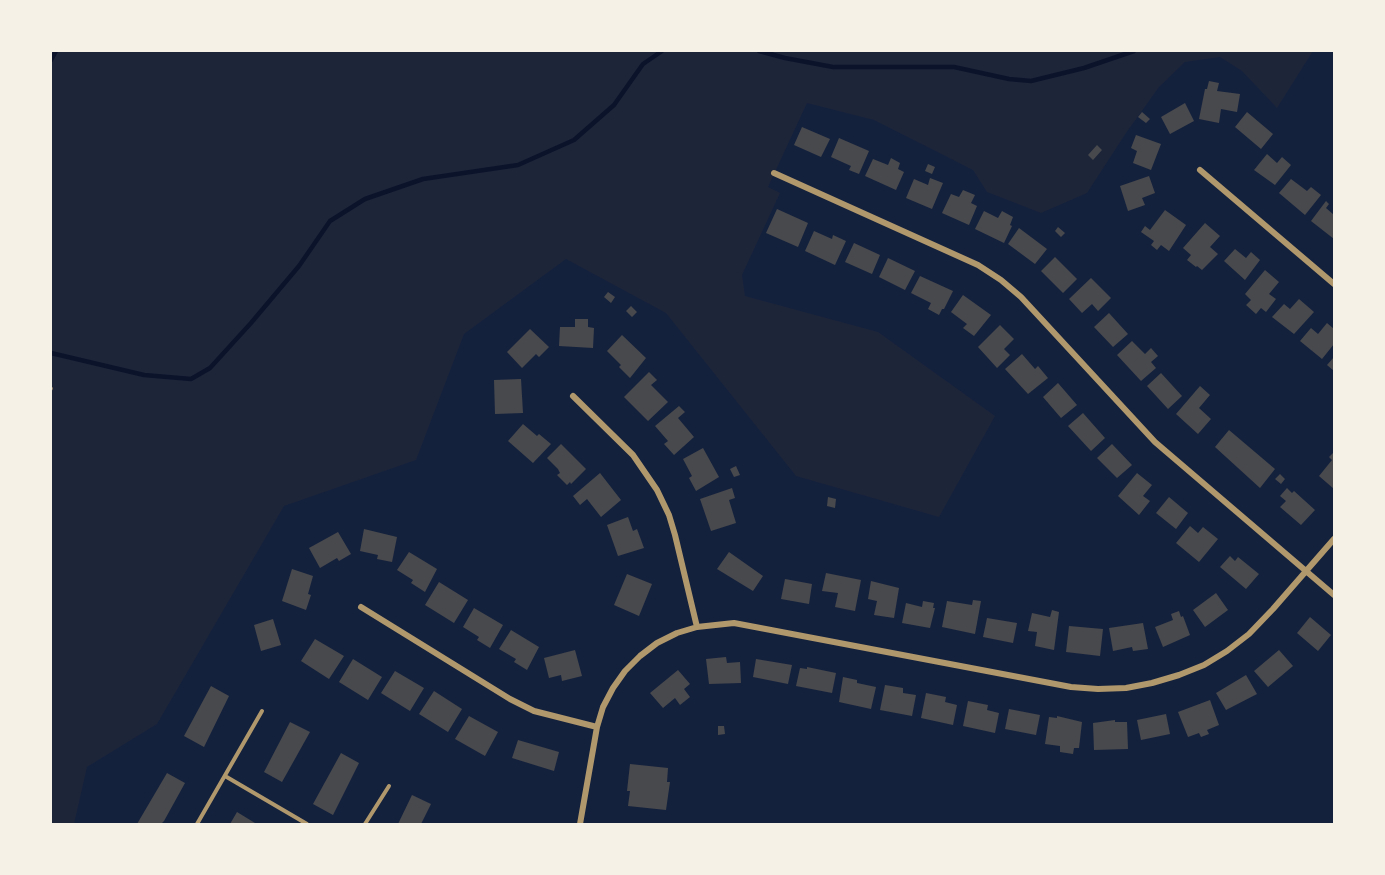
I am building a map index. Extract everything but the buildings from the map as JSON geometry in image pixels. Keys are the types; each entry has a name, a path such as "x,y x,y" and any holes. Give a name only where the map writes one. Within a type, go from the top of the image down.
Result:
{"street":[{"path":"1200,170 1334,284"},
{"path":"774,173 978,265 1001,280 1022,297 1155,442 1334,595"},
{"path":"573,396 633,455 657,490 669,515 697,627"},
{"path":"580,824 597,727 608,697 625,671 640,656 657,643 677,633 697,627 734,623 1071,687 1126,688 1179,675 1227,651 1249,634 1334,539"},
{"path":"361,607 510,699 534,711 597,727"}],"lane":[{"path":"197,824 262,711"},
{"path":"225,776 307,824"},
{"path":"365,824 389,786"}],"shaded area":[{"path":"51,51 1313,51 1277,108 1242,71 1220,57 1185,62 1159,87 1087,193 1041,213 987,192 973,170 874,120 807,103 768,187 780,193 742,275 745,296 878,332 995,416 939,517 796,476 666,313 566,259 464,334 416,460 284,506 157,724 87,767 74,824 51,824"}],"waterway":[{"path":"51,60 56,51"},
{"path":"51,353 144,375 191,379 210,368 251,323 299,266 330,221 365,199 423,179 518,165 574,140 614,105 643,64 662,51"},
{"path":"759,51 833,67 954,67 1009,79 1031,81 1084,68 1134,51"}]}
